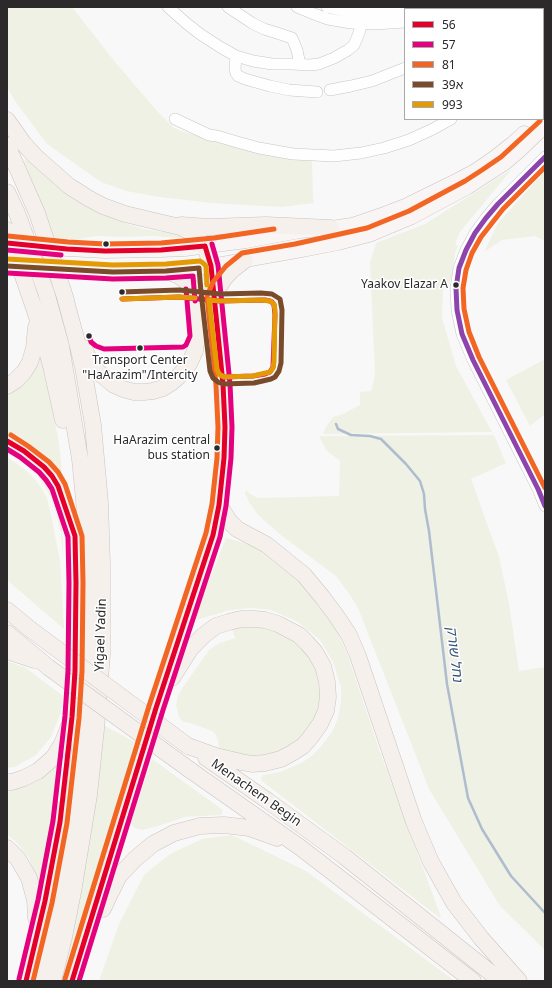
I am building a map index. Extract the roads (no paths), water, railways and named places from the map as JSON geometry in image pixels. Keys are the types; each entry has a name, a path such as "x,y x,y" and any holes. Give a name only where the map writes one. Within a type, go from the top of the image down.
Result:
{"highway":[{"path":"7,120 34,156 69,186 103,206 125,214 180,227 191,232 205,246 211,266 223,384 225,427 224,458 219,505 213,535 156,708 73,981"},
{"path":"7,145 37,213 88,357 98,372 114,385 123,389 134,392 144,392 163,388 184,371 193,358 197,335 193,293 189,283 181,277 166,271"},
{"name":"Yigael Yadin","path":"7,192 17,213 46,292 61,346 80,459 84,500 88,597 84,710 74,799 61,879 39,981"},
{"path":"172,225 204,227 273,225 331,228"},
{"path":"7,230 35,311 51,366 63,416 71,474 75,536 75,671 72,717 60,822 45,901 26,981"},
{"path":"214,296 223,280 231,271 245,260"},
{"name":"Yigael Yadin","path":"53,981 73,892 89,796 101,662 102,598 100,502 92,425 83,367 63,290"},
{"path":"7,386 15,381 24,372 30,362 35,340 35,311"},
{"path":"7,441 24,451 44,467 52,476 58,486 75,536"},
{"path":"219,505 230,522 238,529 267,545 304,575 324,598 335,614 348,635 358,656 414,822 431,862 454,903 481,938 519,981"},
{"name":"Menachem Begin","path":"7,610 30,629 188,746 268,801 345,858 501,981"},
{"path":"156,708 191,648 216,626 241,619 265,620 278,624 299,635 307,642 323,666 328,682 328,697 326,712 320,724 303,746 281,759 265,763 252,764 216,756 188,746"},
{"path":"7,633 28,654"},
{"path":"7,651 28,654"},
{"name":"Menachem Begin","path":"28,654 301,848 472,981"},
{"path":"7,782 24,778 38,771 53,758 62,744 72,717"},
{"path":"73,981 108,898 119,876 135,859 153,844 174,833 200,826 224,825 249,828 281,839 301,848"},
{"path":"7,848 18,859 29,878 35,900 35,930 26,981"}],"main road":[{"path":"7,243 105,251 161,250 246,241 300,231 352,225 405,206 475,171 513,144 538,120"},
{"path":"8,266 113,272 166,271 211,266 296,251 369,235 412,217 486,176 519,151 545,126"}],"street":[{"path":"168,7 200,34 220,48 236,56 272,64 300,65 319,64 334,58 342,50 350,37 357,23 358,12"},
{"path":"228,7 264,29 292,38 297,50 300,65"},
{"path":"297,7 328,18 357,23 391,24 404,22"},
{"path":"327,7 375,14 404,11"},
{"path":"236,56 235,69 238,76 289,90 317,92"},
{"path":"330,90 372,81 404,68"},
{"path":"175,119 209,135 259,148 293,154 334,156 361,153 384,148 409,140 449,120"},
{"path":"545,157 498,204 475,233 459,268 456,288 457,310 462,334 473,360 538,489 545,506"}],"waterway":[{"name":"נחל שורק","path":"336,424 338,429 351,435 370,436 381,439 406,464 420,481 424,494 429,531 447,684 468,798 482,829 511,876 545,913"}],"place":[{"name":"Yaakov Elazar A","path":"456,285"},
{"name":"Transport Center \"HaArazim\"/Intercity","path":"140,348"},
{"name":"HaArazim central bus station","path":"217,448"}]}
